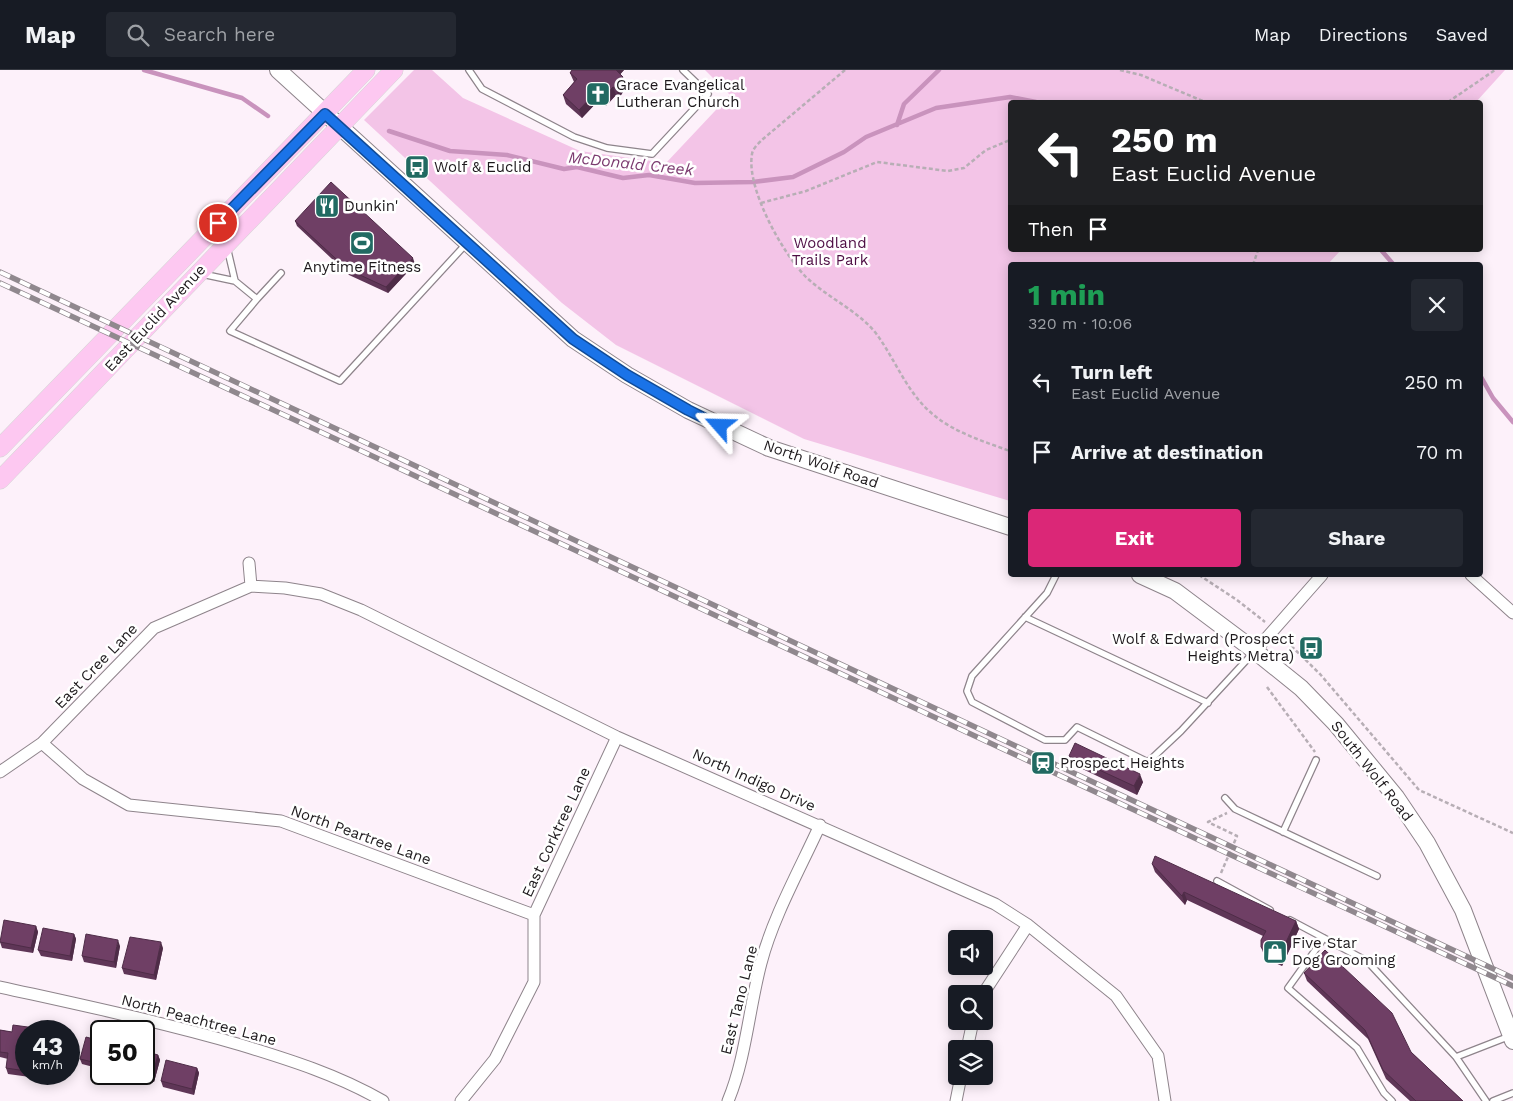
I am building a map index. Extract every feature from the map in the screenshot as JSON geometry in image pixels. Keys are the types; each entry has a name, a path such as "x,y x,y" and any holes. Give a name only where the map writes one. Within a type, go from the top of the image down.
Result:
{"main road":[{"name":"North Wolf Road","path":"278,70 573,339 627,375 688,410 770,448 1008,526"},
{"name":"East Euclid Avenue","path":"0,448 116,326 366,70"},
{"name":"East Euclid Avenue","path":"0,480 226,242 394,70"},
{"name":"South Wolf Road","path":"1144,577 1175,591 1301,688 1336,724 1396,797 1427,844 1463,910 1512,1038"}],"street":[{"path":"249,563 251,586"},
{"path":"1255,651 1320,577"},
{"path":"1473,577 1513,613"},
{"name":"North Indigo Drive","path":"251,586 286,588 321,594 353,607 617,736 995,904 1028,925 1116,996 1158,1056 1165,1101"},
{"name":"East Cree Lane","path":"0,772 42,743 154,628 251,586"},
{"name":"East Corktree Lane","path":"461,1101 495,1059 534,982 534,915 617,736"},
{"name":"North Peartree Lane","path":"42,743 83,779 129,805 280,821 534,915"},
{"name":"East Tano Lane","path":"728,1101 736,1077 761,961 769,938 820,825"},
{"path":"989,985 1028,925"},
{"name":"North Peachtree Lane","path":"0,987 147,1020 275,1055 323,1071 383,1101"},
{"path":"956,1101 960,1085"}],"lane":[{"path":"469,70 482,89 574,137 607,148 652,154 708,94 683,70"},
{"path":"226,242 235,281"},
{"path":"281,273 230,330 340,381 468,242"},
{"path":"198,273 235,281 257,299"},
{"path":"1055,577 1048,593 972,676 967,691 972,702 1045,740 1065,740 1077,727 1148,762 1208,703 1255,651"},
{"path":"1025,617 1208,703"},
{"path":"1283,832 1316,760"},
{"path":"1225,798 1235,809 1376,876"},
{"path":"1217,881 1274,912"},
{"path":"1283,916 1367,961 1456,1057 1486,1101"},
{"path":"1324,938 1288,988 1356,1048 1384,1093 1392,1101"},
{"path":"1456,1057 1512,1038"},
{"path":"1493,1101 1513,1093"}],"path":[{"path":"845,70 763,139 752,152 753,177 761,203 798,267 807,278 846,307 878,336 901,376 924,406 936,418 956,429 1008,450"},
{"path":"1120,70 1141,75 1200,100"},
{"path":"1451,100 1495,70"},
{"path":"761,203 806,191 878,162 948,171 964,168 986,150 1008,141"},
{"path":"1202,577 1237,600 1265,622"},
{"path":"1287,642 1320,674 1418,790 1513,833"},
{"path":"1267,687 1314,749 1316,760"},
{"path":"1217,881 1237,836 1208,822 1235,809"}],"green space":[{"name":"Woodland Trails Park","path":"414,70 432,70 463,98 580,151 666,163 730,95 705,70 1505,70 1478,100 1008,100 1008,252 1339,252 1330,262 1008,262 1008,500 804,439 616,345 562,303 364,120"}],"building":[{"name":"Grace Evangelical Lutheran Church","path":"572,70 616,70 623,77 618,82 620,84 616,89 613,87 603,98 596,92 579,110 563,95 577,79 570,73"},
{"path":"331,182 413,258 386,287 347,269 295,221"},
{"path":"1075,743 1140,774 1134,786 1069,756"},
{"path":"1155,856 1296,921 1279,957 1265,952 1261,947 1261,940 1266,931 1184,892 1182,896 1152,864"},
{"path":"4,920 36,926 31,948 0,942"},
{"path":"43,928 74,934 70,956 38,950"},
{"path":"86,934 118,940 114,962 82,956"},
{"path":"130,937 161,942 154,975 122,968"},
{"path":"1325,950 1392,1013 1411,1052 1463,1101 1416,1101 1383,1070 1365,1030 1304,973"},
{"path":"13,1025 15,1025 15,1069 6,1068 8,1053 0,1052 0,1030 12,1032"},
{"path":"86,1037 90,1038 90,1061 80,1059"},
{"path":"155,1054 158,1055 155,1066"},
{"path":"166,1060 197,1068 192,1089 161,1081"}],"waterway":[{"name":"McDonald Creek","path":"144,70 242,98 268,116"},
{"path":"897,125 904,104 939,70"},
{"name":"McDonald Creek","path":"389,131 450,151 507,155 564,169 577,167 623,178 649,175 695,183 753,182 793,177 844,152 866,137 936,108 1010,97 1026,100"},
{"name":"McDonald Creek","path":"1383,252 1391,262"},
{"name":"McDonald Creek","path":"1483,380 1493,398 1513,422"}],"railway":[{"path":"0,272 1513,978"},
{"path":"0,283 1513,986"}],"place":[{"name":"Grace Evangelical Lutheran Church","path":"598,94"},
{"name":"Wolf & Euclid","path":"417,167"},
{"name":"Dunkin'","path":"327,206"},
{"name":"Anytime Fitness","path":"362,243"},
{"name":"Wolf & Edward (Prospect Heights Metra)","path":"1311,648"},
{"name":"Prospect Heights","path":"1043,763"},
{"name":"Five Star Dog Grooming","path":"1275,952"}],"route":[{"path":"218,223 325,114 573,339 627,375 720,426"}]}
